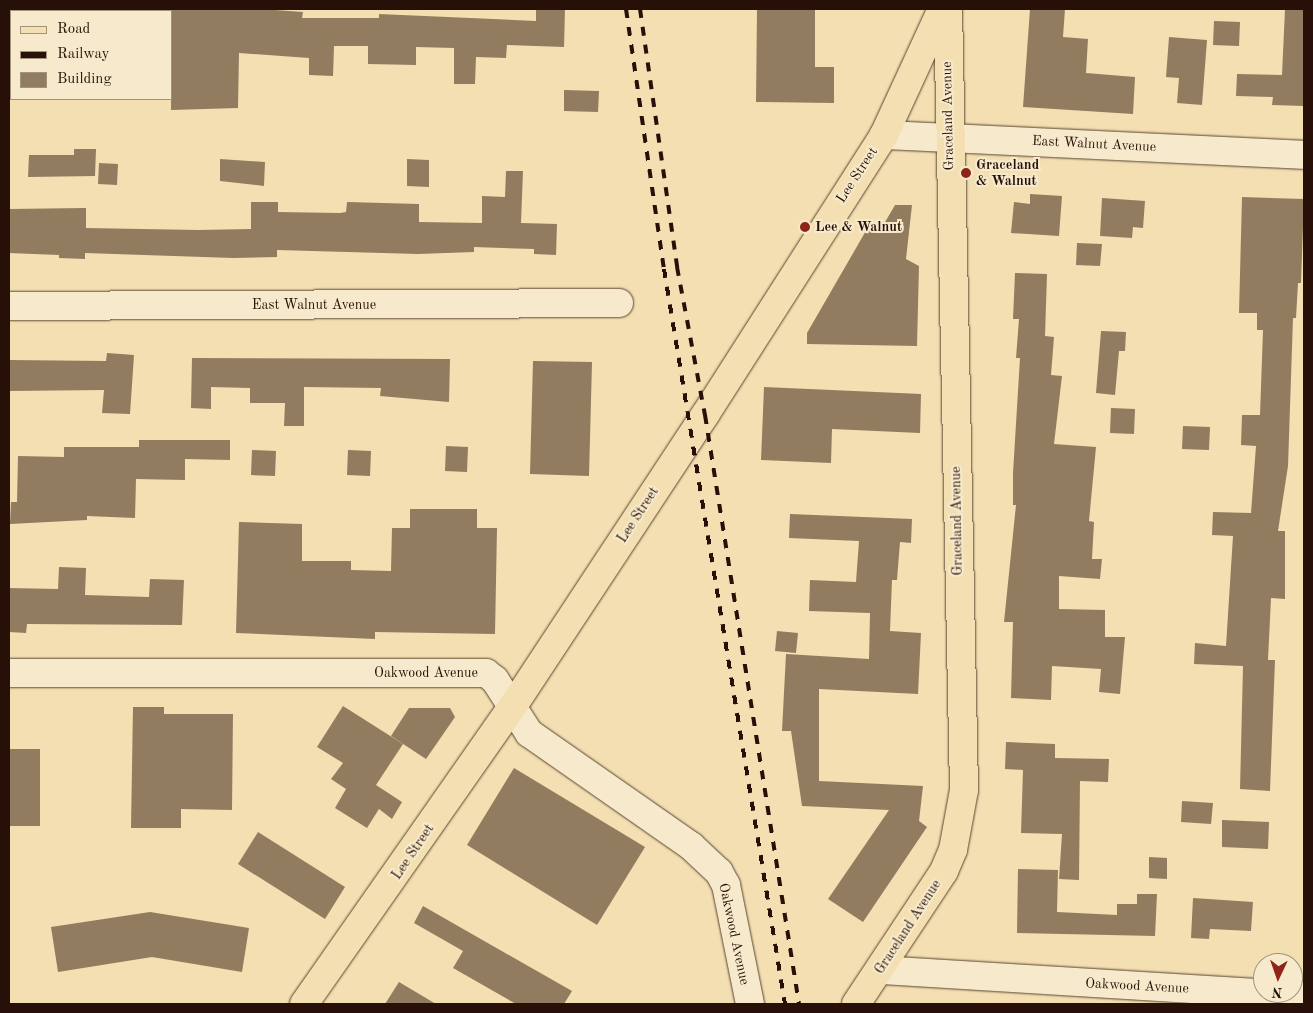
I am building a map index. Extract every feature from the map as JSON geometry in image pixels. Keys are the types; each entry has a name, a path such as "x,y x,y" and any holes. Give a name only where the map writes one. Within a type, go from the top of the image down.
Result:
{"main road":[{"name":"Lee Street","path":"304,1004 513,706 884,135 942,9"},
{"name":"Graceland Avenue","path":"856,1004 944,871 953,850 964,790 948,136 948,9"}],"street":[{"name":"East Walnut Avenue","path":"884,135 948,136 1304,155"},
{"name":"East Walnut Avenue","path":"9,306 619,303"},
{"name":"Oakwood Avenue","path":"9,673 486,673 495,680 529,733 692,846 720,872 726,885 750,1004"},
{"name":"Oakwood Avenue","path":"880,970 1304,996"}],"building":[{"path":"261,9 303,12 302,18 379,18 379,14 536,21 536,9 565,9 564,47 507,45 506,58 476,57 475,84 454,84 454,48 416,47 416,65 368,64 368,46 334,46 333,76 309,75 309,58 239,53 238,108 171,110 172,10"},
{"path":"757,9 815,9 815,67 834,67 834,103 756,102"},
{"path":"1030,9 1065,9 1063,37 1088,39 1086,73 1135,77 1133,114 1023,107"},
{"path":"1285,9 1304,9 1304,106 1272,105 1273,97 1236,96 1237,74 1282,75"},
{"path":"1214,21 1240,22 1239,46 1213,45"},
{"path":"1169,37 1207,40 1202,105 1177,103 1179,78 1166,77"},
{"path":"564,90 599,91 598,112 564,111"},
{"path":"74,149 96,149 95,176 28,177 29,155 74,155"},
{"path":"220,159 265,162 264,186 220,181"},
{"path":"407,159 429,160 429,187 407,186"},
{"path":"99,163 118,164 117,185 98,184"},
{"path":"506,171 523,171 521,223 557,224 556,255 534,254 534,249 474,247 474,252 418,254 277,250 277,257 233,258 85,253 85,259 59,258 59,255 9,253 10,209 86,208 86,228 198,230 251,229 251,202 278,202 278,212 340,213 346,212 347,202 419,204 419,222 482,223 482,196 505,197"},
{"path":"1030,194 1062,196 1059,236 1011,233 1014,202 1030,204"},
{"path":"1242,197 1304,199 1301,283 1298,283 1296,318 1293,318 1288,466 1278,531 1285,531 1285,599 1271,598 1268,660 1275,660 1270,791 1240,789 1243,666 1194,664 1195,643 1226,646 1233,536 1212,535 1213,512 1251,513 1256,446 1241,445 1242,415 1260,415 1263,330 1257,330 1257,313 1239,313"},
{"path":"1102,198 1145,201 1143,228 1133,227 1132,238 1100,236"},
{"path":"895,205 912,205 906,259 919,266 917,346 807,344 807,333 867,229 881,229"},
{"path":"1077,243 1102,244 1100,266 1076,265"},
{"path":"1015,273 1047,274 1045,336 1054,337 1051,375 1062,376 1054,444 1096,447 1089,521 1094,522 1092,559 1102,559 1100,579 1059,576 1059,609 1105,610 1105,637 1125,637 1120,694 1099,692 1101,669 1052,666 1051,700 1011,698 1013,622 1004,622 1016,505 1013,505 1013,473 1020,358 1016,358 1019,319 1013,319"},
{"path":"1101,331 1126,332 1125,351 1119,351 1115,395 1096,393"},
{"path":"107,353 134,355 130,414 102,413 104,390 9,391 9,360 106,361"},
{"path":"192,358 450,359 449,402 380,396 381,388 304,387 304,426 284,426 285,403 250,403 250,388 211,387 211,409 191,408"},
{"path":"533,361 592,362 589,476 530,474"},
{"path":"764,387 921,394 920,433 832,429 831,463 761,460"},
{"path":"1111,408 1135,409 1134,434 1110,433"},
{"path":"1183,426 1210,427 1209,450 1182,449"},
{"path":"139,440 230,440 230,460 185,459 185,480 136,479 135,518 87,516 87,520 10,524 11,502 17,502 18,456 64,457 64,447 139,447"},
{"path":"446,446 468,447 467,472 445,471"},
{"path":"252,450 276,451 275,476 251,475"},
{"path":"348,450 371,451 370,476 347,475"},
{"path":"410,509 477,509 477,528 497,528 495,634 375,632 375,639 236,633 239,522 302,524 302,561 351,561 351,570 391,571 392,528 410,528"},
{"path":"790,514 912,519 911,543 900,542 897,580 892,580 890,631 921,633 918,694 819,689 819,781 923,786 919,821 927,827 863,922 828,899 889,810 802,806 791,731 782,731 786,654 869,659 870,613 809,611 810,580 856,582 859,541 789,538"},
{"path":"59,567 86,568 85,595 149,597 150,579 184,580 182,625 27,624 26,633 9,632 9,588 58,589"},
{"path":"777,631 798,633 796,653 775,651"},
{"path":"343,706 403,744 376,785 402,802 392,819 379,809 367,828 335,808 346,789 331,779 343,763 317,747"},
{"path":"133,707 164,707 164,714 233,714 232,810 181,809 181,828 131,828"},
{"path":"409,708 450,708 455,717 426,759 391,736"},
{"path":"1006,742 1055,744 1055,758 1109,759 1108,782 1080,781 1079,880 1059,879 1062,834 1021,833 1023,770 1005,769"},
{"path":"9,749 40,749 40,826 9,826"},
{"path":"514,768 645,847 597,925 467,845"},
{"path":"1182,801 1213,803 1211,824 1181,822"},
{"path":"1222,820 1269,822 1268,849 1222,847"},
{"path":"258,832 345,887 325,919 238,864"},
{"path":"1149,857 1167,858 1167,879 1149,878"},
{"path":"1018,869 1058,870 1057,912 1117,915 1117,904 1137,904 1137,894 1157,894 1155,936 1017,933"},
{"path":"1193,898 1253,902 1251,931 1210,929 1209,939 1191,938"},
{"path":"423,906 572,991 564,1004 516,1004 453,968 463,951 414,923"},
{"path":"150,912 249,928 242,972 152,957 58,972 51,927"},
{"path":"399,982 436,1004 385,1004"}],"railway":[{"path":"626,9 664,269 785,1004"},
{"path":"640,9 677,267 705,415 799,1004"}],"place":[{"name":"Graceland & Walnut","path":"966,173"},
{"name":"Lee & Walnut","path":"805,227"}]}
